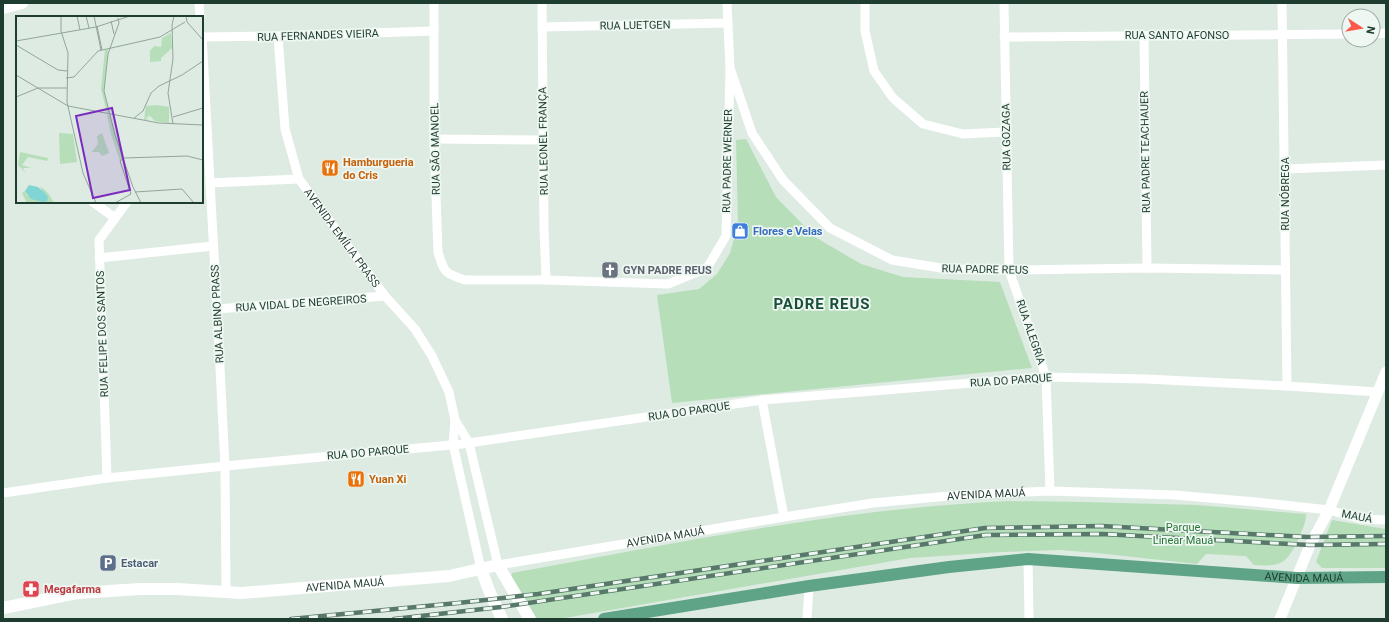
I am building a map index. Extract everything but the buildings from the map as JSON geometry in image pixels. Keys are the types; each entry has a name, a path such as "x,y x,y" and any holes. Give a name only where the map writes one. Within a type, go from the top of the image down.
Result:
{"main road":[{"path":"3,8 22,3"},
{"name":"AVENIDA MAUÁ","path":"604,619 809,586 949,567 1028,559 1297,578 1386,577"},
{"name":"AVENIDA MAUÁ","path":"3,608 77,593 140,589 177,589 242,593 449,576 498,565"},
{"name":"AVENIDA EMÍLIA PRASS","path":"498,565 530,619"},
{"name":"AVENIDA EMÍLIA PRASS","path":"481,569 502,619"}],"street":[{"path":"199,3 200,16"},
{"name":"RUA SÃO MANOEL","path":"434,3 434,139 438,252 442,268 452,276 465,280"},
{"name":"RUA LEONEL FRANÇA","path":"542,3 544,228 546,280"},
{"name":"RUA PADRE REUS","path":"728,3 730,68 752,133 783,180 830,228 892,260 946,269 1009,270 1147,268 1285,270"},
{"path":"865,3 865,31 874,71 893,98 923,124 963,134 1005,132"},
{"name":"RUA GOZAGA","path":"1004,3 1005,132 1009,270"},
{"name":"RUA NÓBREGA","path":"1282,3 1287,386"},
{"name":"RUA LUETGEN","path":"542,27 728,23"},
{"name":"RUA FERNANDES VIEIRA","path":"203,37 434,31"},
{"name":"RUA SANTO AFONSO","path":"1004,37 1341,34"},
{"name":"AVENIDA EMÍLIA PRASS","path":"278,36 285,129 300,179 385,296 415,330 432,356 449,392 455,420 453,444 481,569"},
{"name":"RUA PADRE TEACHAUER","path":"1144,36 1147,268"},
{"name":"RUA ALBINO PRASS","path":"203,55 224,466 226,592"},
{"name":"RUA PADRE WERNER","path":"465,280 546,280 668,284 707,268 726,236 730,68"},
{"path":"434,139 544,140"},
{"path":"1285,169 1386,165"},
{"path":"210,183 300,179"},
{"path":"94,203 115,218"},
{"path":"99,258 99,240 126,203"},
{"name":"RUA FELIPE DOS SANTOS","path":"107,478 99,258 213,246"},
{"name":"RUA ALEGRIA","path":"1009,270 1046,377 1050,491"},
{"name":"RUA VIDAL DE NEGREIROS","path":"217,309 385,296"},
{"path":"1280,619 1310,545 1329,510 1386,372"},
{"name":"RUA DO PARQUE","path":"3,493 107,478 469,443 762,400 1046,377 1146,379 1378,392"},
{"path":"762,400 784,517"},
{"name":"AVENIDA EMÍLIA PRASS","path":"455,420 469,443 498,565"},
{"name":"AVENIDA MAUÁ","path":"498,565 873,503 960,495 1050,491 1174,495 1329,510"},
{"name":"MAUÁ","path":"1329,510 1361,519 1386,520"},
{"path":"1028,559 1029,619"},
{"path":"807,619 809,586"}],"green space":[{"path":"746,139 776,197 815,237 861,264 903,277 1000,282 1032,368 672,403 657,295 699,289 717,274 730,253 738,224 736,140"},
{"name":"Parque Linear Mauá","path":"988,502 1083,502 1197,505 1306,514 1306,517 1299,538 1291,553 1282,562 1271,565 1254,565 1246,556 1206,554 1197,564 1059,550 910,558 559,619 535,619 511,577 512,573 685,541 858,514"},
{"path":"1332,520 1386,529 1386,568 1322,568 1316,562"}],"railway":[{"path":"291,619 538,594 985,528 1101,526 1307,537 1386,536"},
{"path":"394,619 501,607 986,535 1102,534 1310,545 1386,544"}],"place":[{"name":"Hamburgueria do Cris","path":"330,168"},
{"name":"Flores e Velas","path":"740,231"},
{"name":"GYN PADRE REUS","path":"610,270"},
{"name":"Yuan Xi","path":"356,479"},
{"name":"Estacar","path":"108,563"},
{"name":"Megafarma","path":"31,589"}],"district":[{"name":"PADRE REUS","path":"822,304"}]}
